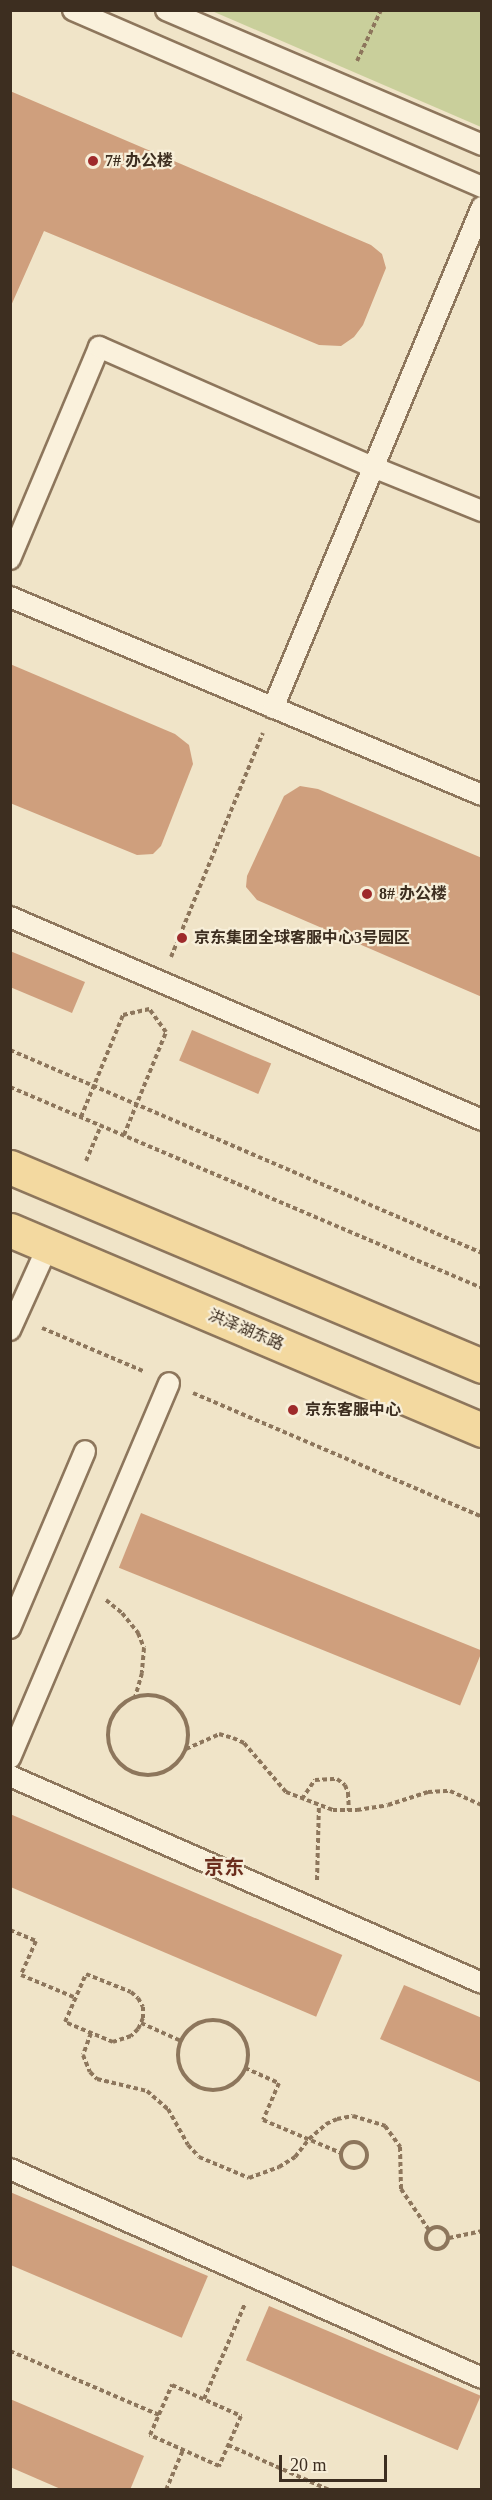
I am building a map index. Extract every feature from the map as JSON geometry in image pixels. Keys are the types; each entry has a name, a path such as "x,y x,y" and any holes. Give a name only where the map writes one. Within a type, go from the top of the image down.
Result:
{"main road":[{"path":"10,1167 482,1366"},
{"name":"洪泽湖东路","path":"10,1230 482,1430"}],"lane":[{"path":"73,10 482,187"},
{"path":"166,10 482,145"},
{"path":"273,708 482,207"},
{"path":"10,559 99,347 373,467 482,511"},
{"path":"10,597 482,795"},
{"path":"10,917 482,1120"},
{"path":"13,1324 48,1246"},
{"path":"10,1758 169,1383"},
{"path":"10,1628 85,1451"},
{"path":"10,1776 482,1983"},
{"path":"10,2169 482,2378"}],"path":[{"path":"345,87 381,10"},
{"path":"149,1009 273,708"},
{"path":"81,1118 123,1015 149,1009"},
{"path":"124,1135 166,1032 149,1009"},
{"path":"10,1050 482,1253"},
{"path":"10,1087 482,1288"},
{"path":"13,1324 169,1383 482,1517"},
{"path":"84,1583 122,1613 138,1634 144,1648 142,1672 135,1697"},
{"path":"148,1694 161,1697 182,1712 189,1736 186,1749 170,1769 158,1773 132,1772 121,1764 113,1753 109,1740 109,1727 114,1714 123,1704 135,1697 148,1694"},
{"path":"186,1749 219,1734 244,1743 286,1792 333,1810 388,1805 428,1792 450,1791 482,1805"},
{"path":"302,1799 315,1780 337,1779 345,1785 350,1810"},
{"path":"319,1806 316,1877 322,1895 339,1920"},
{"path":"10,1930 36,1941 21,1975 76,1998"},
{"path":"86,1974 130,1992 138,1998 143,2007 141,2023 138,2029 123,2040 113,2042 65,2022 86,1974"},
{"path":"215,2020 226,2023 243,2038 247,2049 245,2068 237,2080 228,2086 206,2089 195,2085 180,2068 177,2057 181,2041 192,2026 203,2021 215,2020"},
{"path":"141,2023 181,2041"},
{"path":"92,2033 83,2055 90,2072 104,2082 139,2088 160,2100 188,2145 199,2157 249,2178 279,2168 295,2157 309,2139 326,2124 353,2115 385,2126 400,2148 401,2189 429,2230"},
{"path":"245,2068 279,2083 263,2120 341,2153"},
{"path":"353,2142 364,2147 367,2155 364,2163 353,2168 343,2162 341,2153 345,2146 353,2142"},
{"path":"429,2230 440,2227 446,2231 449,2238"},
{"path":"429,2230 426,2240 433,2248 444,2247 449,2238 482,2231"},
{"path":"204,2399 256,2278"},
{"path":"10,2352 159,2415"},
{"path":"172,2385 241,2416 219,2466 150,2435 159,2415 172,2385"},
{"path":"228,2445 329,2490"},
{"path":"166,2490 183,2450"}],"green space":[{"path":"212,11 481,11 481,127"}],"building":[{"name":"7# 办公楼","path":"10,91 371,245 382,254 386,268 363,325 354,337 341,346 319,345 44,231 10,308"},
{"path":"10,664 175,734 189,745 193,764 161,846 153,854 137,855 10,803"},
{"name":"8# 办公楼","path":"300,786 318,789 482,858 482,997 257,900 246,887 247,876 284,796"},
{"path":"10,951 85,982 72,1013 10,987"},
{"path":"192,1030 271,1064 258,1094 179,1060"},
{"path":"141,1513 482,1651 460,1706 119,1568"},
{"path":"10,1814 342,1955 316,2017 10,1887"},
{"path":"404,1985 482,2018 482,2083 380,2039"},
{"path":"10,2192 208,2276 182,2338 10,2265"},
{"path":"269,2306 481,2396 458,2450 246,2360"},
{"path":"10,2399 144,2456 130,2490 63,2490 10,2467"}],"place":[{"name":"7# 办公楼","path":"93,161"},
{"name":"8# 办公楼","path":"367,894"},
{"name":"京东集团全球客服中心3号园区","path":"182,938"},
{"name":"京东客服中心","path":"293,1410"}],"district":[{"name":"京东","path":"224,1867"}]}
